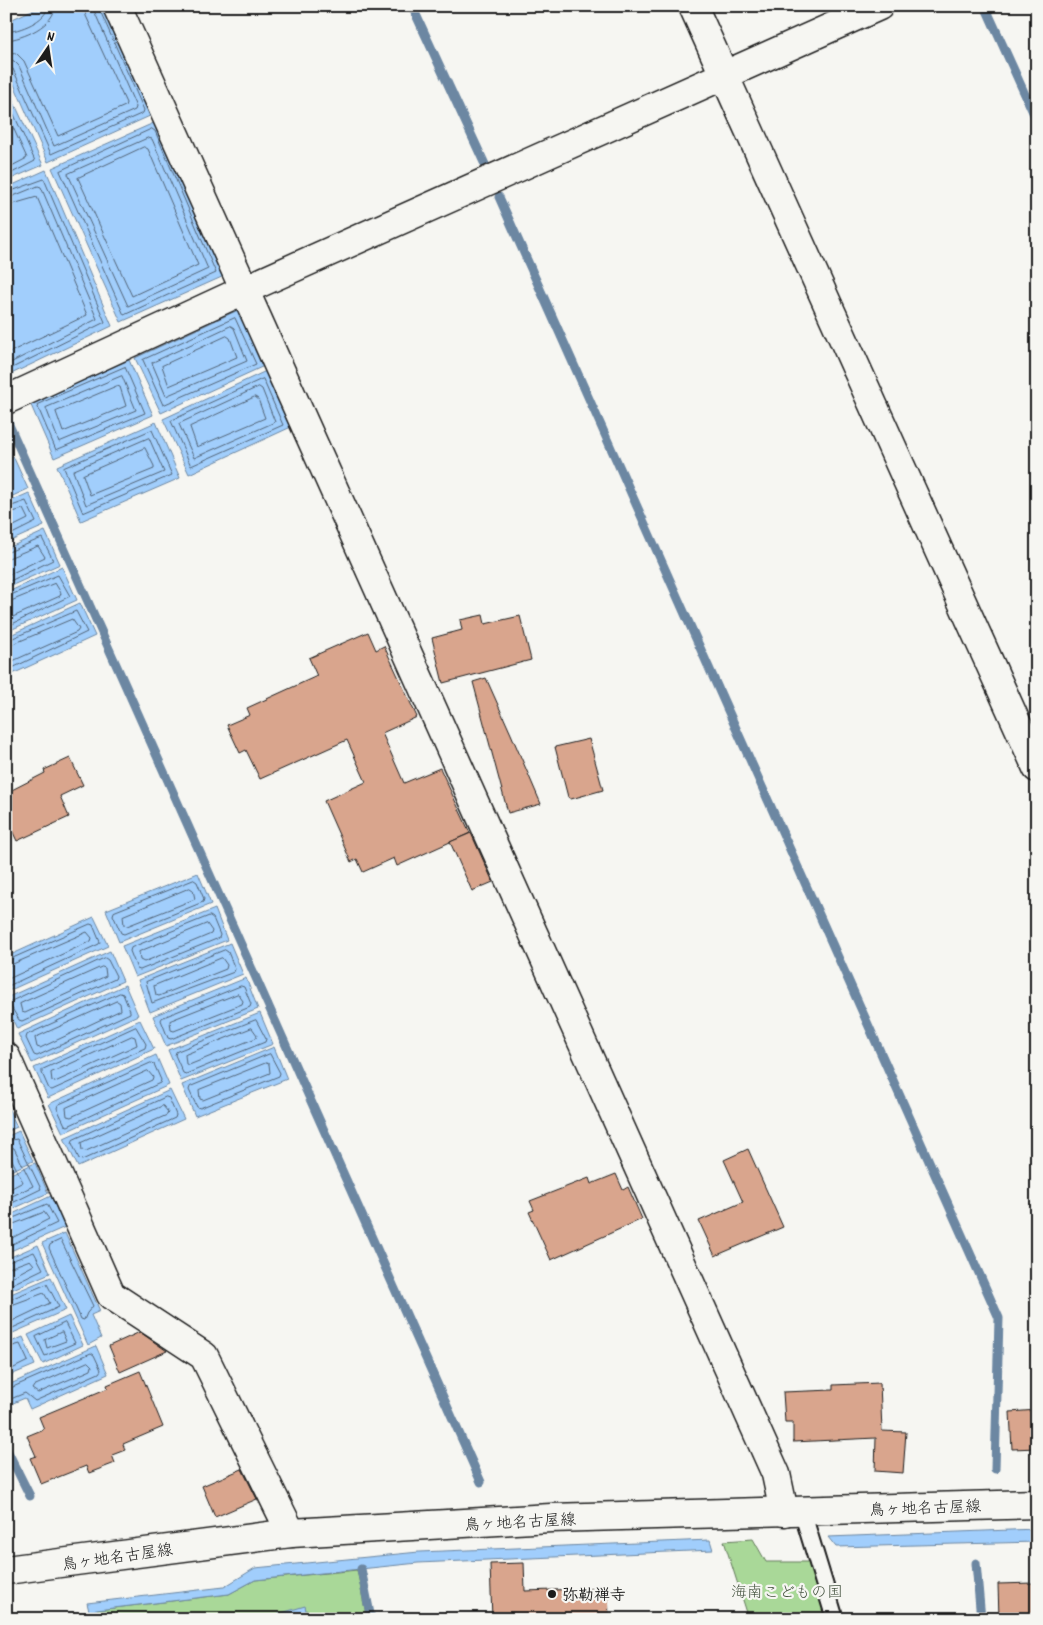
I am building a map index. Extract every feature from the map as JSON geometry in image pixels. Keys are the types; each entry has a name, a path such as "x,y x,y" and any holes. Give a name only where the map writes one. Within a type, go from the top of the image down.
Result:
{"street":[{"path":"117,6 793,1511"},
{"path":"693,6 1037,768"},
{"path":"6,400 244,290 724,77 879,6"},
{"path":"6,1057 111,1295 204,1356 291,1533"},
{"name":"鳥ヶ地名古屋線","path":"6,1570 291,1533 551,1518 1037,1504"}],"lane":[{"path":"793,1511 835,1619"}],"green space":[{"name":"海南こどもの国","path":"753,1539 766,1562 825,1562 842,1619 749,1619 724,1541"},
{"path":"357,1570 367,1619 94,1619 89,1611 229,1594 255,1580"}],"water":[{"path":"41,6 102,6 152,115 48,162 6,66 6,22"},
{"path":"6,85 43,165 6,181"},
{"path":"156,122 224,276 121,322 52,168"},
{"path":"46,170 112,326 9,375 6,369 6,188"},
{"path":"238,310 264,366 161,413 135,358"},
{"path":"129,360 153,415 54,458 30,403"},
{"path":"266,371 291,427 189,474 163,419"},
{"path":"156,422 180,478 81,521 57,466"},
{"path":"13,456 28,489 6,499 6,459"},
{"path":"29,493 44,526 6,543 6,503"},
{"path":"45,531 60,564 6,588 6,549"},
{"path":"62,567 77,600 6,632 6,593"},
{"path":"80,603 95,636 6,677 6,637"},
{"path":"198,873 211,904 119,942 106,910"},
{"path":"215,909 227,940 135,977 122,946"},
{"path":"94,917 108,946 6,992 6,957"},
{"path":"230,943 243,974 150,1012 138,980"},
{"path":"110,951 123,981 17,1029 6,1006 6,998"},
{"path":"246,978 258,1009 166,1046 153,1016"},
{"path":"125,985 138,1015 32,1063 18,1034"},
{"path":"260,1013 273,1044 181,1081 168,1050"},
{"path":"140,1020 154,1049 48,1098 34,1068"},
{"path":"274,1047 287,1079 195,1116 182,1085"},
{"path":"156,1055 169,1085 63,1133 49,1104"},
{"path":"170,1090 184,1119 78,1167 64,1138"},
{"path":"6,1103 17,1127 6,1132"},
{"path":"19,1131 33,1161 6,1173 6,1137"},
{"path":"35,1163 48,1193 6,1212 6,1176"},
{"path":"51,1196 65,1227 6,1253 6,1217"},
{"path":"65,1233 100,1311 91,1315 101,1338 88,1345 42,1243"},
{"path":"38,1245 50,1273 6,1292 6,1259"},
{"path":"51,1277 66,1310 6,1336 6,1296"},
{"path":"69,1316 83,1345 43,1364 28,1335"},
{"path":"23,1337 35,1365 6,1377 6,1344"},
{"path":"96,1346 108,1374 30,1409 25,1398 6,1406 6,1386"},
{"path":"1037,1529 1037,1542 836,1547 828,1537"},
{"path":"710,1540 713,1550 418,1563 255,1580 229,1594 89,1611 87,1603 224,1587 255,1568 419,1552"},
{"path":"305,1606 308,1619 281,1619 278,1614"}],"building":[{"path":"483,615 485,624 520,616 531,660 443,683 432,638 462,630 460,620"},
{"path":"368,632 376,650 384,646 417,717 382,733 404,783 440,768 470,833 397,866 394,858 363,872 357,859 351,862 324,801 366,782 347,740 260,779 246,750 240,753 227,725 250,715 247,708 317,676 309,658"},
{"path":"486,678 541,804 508,813 473,682"},
{"path":"589,739 603,790 571,799 568,797 555,747"},
{"path":"70,758 83,785 60,796 69,817 17,841 6,818 6,793 45,773 44,770"},
{"path":"471,833 493,882 472,891 450,842"},
{"path":"748,1149 783,1227 715,1256 699,1221 743,1202 724,1160"},
{"path":"616,1174 623,1190 628,1187 642,1219 551,1260 529,1212 534,1210 530,1201 589,1178 591,1184"},
{"path":"140,1332 167,1351 120,1372 109,1346"},
{"path":"140,1371 163,1427 123,1444 125,1450 112,1455 115,1463 89,1473 86,1466 41,1484 30,1458 36,1456 27,1436 44,1429 39,1417 108,1388 107,1385"},
{"path":"880,1383 882,1431 906,1432 903,1473 875,1471 876,1438 793,1442 793,1422 785,1422 783,1392 833,1390 833,1385"},
{"path":"1037,1410 1037,1448 1012,1449 1010,1412"},
{"path":"242,1469 257,1499 215,1517 202,1486"},
{"path":"524,1563 525,1591 608,1588 609,1619 492,1619 490,1564"},
{"path":"1034,1583 1035,1619 999,1619 998,1584"}],"waterway":[{"path":"412,6 488,171"},
{"path":"985,6 1037,121"},
{"path":"499,197 999,1318 995,1469"},
{"path":"6,418 481,1482"},
{"path":"6,1448 30,1496"},
{"path":"976,1563 981,1619"},
{"path":"361,1569 371,1619"}],"place":[{"name":"弥勒禅寺","path":"552,1594"}]}
